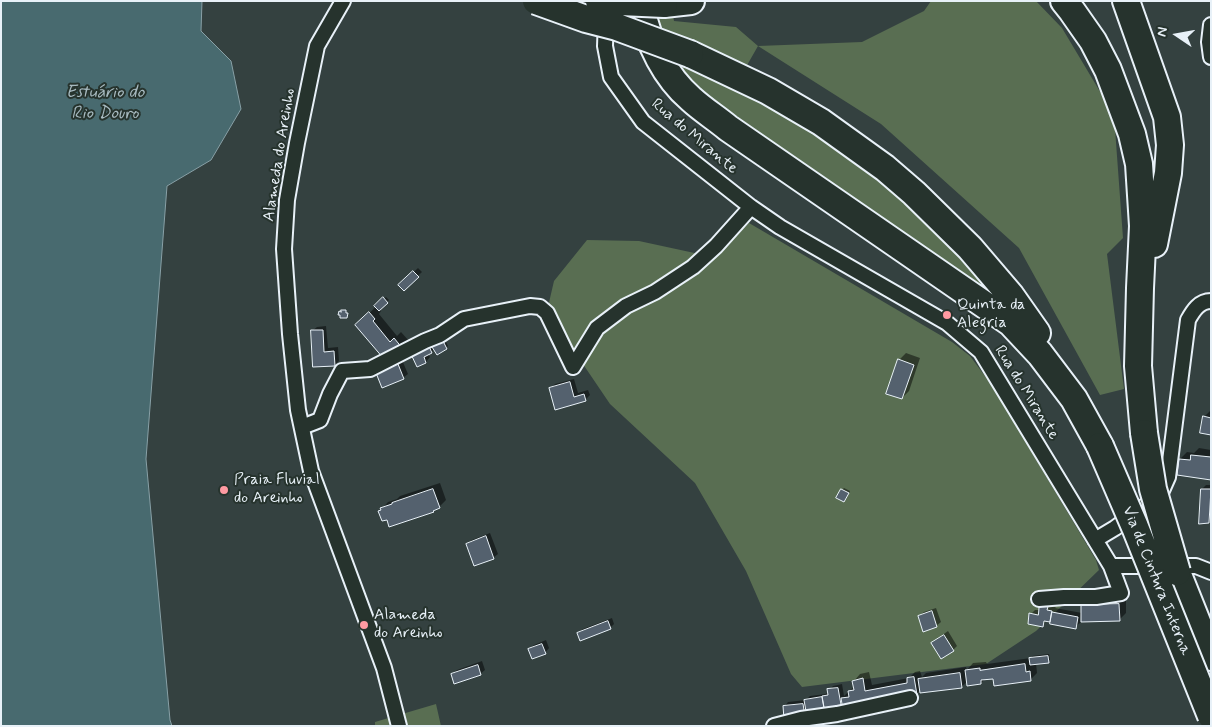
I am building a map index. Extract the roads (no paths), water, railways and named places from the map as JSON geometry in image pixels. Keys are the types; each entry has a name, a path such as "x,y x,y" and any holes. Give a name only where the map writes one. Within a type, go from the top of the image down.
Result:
{"highway":[{"path":"536,1 586,19 617,27 690,54 768,91 821,122 885,168 914,193 970,248 1011,296 1064,374 1074,399"},
{"path":"598,1 652,3 691,1"},
{"name":"Via de Cintura Interna","path":"1064,1 1093,41 1108,70 1132,134 1138,164 1143,226 1138,366 1144,433 1153,489 1164,531 1177,572 1211,657"},
{"path":"1126,1 1167,117 1170,145 1168,174 1154,245 1140,288"},
{"path":"652,3 644,23 658,57 674,82 690,99 728,128 1011,323 1040,354 1074,399"},
{"name":"Via de Cintura Interna","path":"1074,399 1100,446 1135,527 1211,716"}],"street":[{"name":"Alameda do Areinho","path":"343,1 317,46 287,200 284,249 290,334 298,410 311,471 384,668 399,726"},
{"name":"Rua do Mirante","path":"606,1 605,46 611,77 643,122 780,227 947,323 982,352 1111,566 1121,593 1096,597 1039,599"},
{"path":"1211,25 1209,42 1211,57"},
{"path":"302,427 320,420 330,394 342,371 370,369 440,335 464,319 530,306 540,308 547,313 573,367 597,328 626,306 655,292 693,267 716,246 752,207"},
{"path":"1095,540 1115,528 1160,495 1168,477 1188,320 1195,308 1207,301 1211,301"},
{"path":"1111,566 1196,566 1211,572"},
{"path":"774,726 910,698"}],"water":[{"name":"Estuário do Rio Douro","path":"1,1 202,1 201,31 231,61 241,109 211,160 167,186 146,459 172,726 1,726"}],"place":[{"name":"Quinta da Alegria","path":"947,315"},
{"name":"Praia Fluvial do Areinho","path":"224,490"},
{"name":"Alameda do Areinho","path":"364,625"}]}
